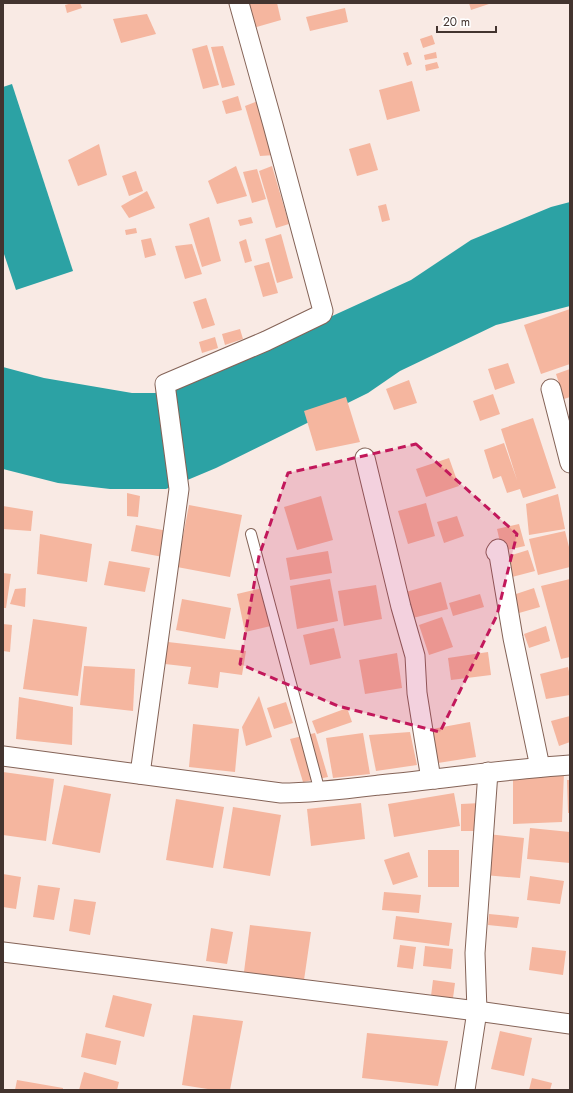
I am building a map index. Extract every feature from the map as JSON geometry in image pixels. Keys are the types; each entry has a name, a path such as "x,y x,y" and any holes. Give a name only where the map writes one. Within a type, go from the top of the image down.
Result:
{"street":[{"path":"140,774 179,489 164,384 266,341 322,314 323,311 274,125 239,3"},
{"path":"551,389 570,463"},
{"path":"366,458 401,607 415,656 416,692 430,774 435,779"},
{"path":"496,552 498,549 515,645 540,767"},
{"path":"3,756 281,793 320,792 488,772 570,765"},
{"path":"465,1090 477,1011 475,953 488,772"},
{"path":"3,952 570,1024"}],"lane":[{"path":"251,534 320,792"}],"highlighted area":[{"path":"416,444 517,534 497,615 440,732 338,706 240,664 259,556 288,473"}],"water":[{"path":"12,84 73,271 16,290 3,251 3,87"},
{"path":"570,202 570,306 496,325 400,371 368,393 216,468 166,489 110,489 58,483 3,469 3,367 44,378 132,393 155,393 177,387 411,280 471,240 551,207"}],"building":[{"path":"80,3 82,8 67,13 65,5"},
{"path":"246,3 277,3 281,20 253,28"},
{"path":"469,3 492,3 471,10"},
{"path":"345,8 348,22 310,31 306,17"},
{"path":"147,14 156,34 121,43 113,19"},
{"path":"432,35 435,44 423,48 420,39"},
{"path":"207,45 219,85 203,89 192,49"},
{"path":"223,46 235,85 222,88 211,47"},
{"path":"408,52 412,64 407,66 403,53"},
{"path":"436,52 437,58 425,60 424,55"},
{"path":"437,62 439,68 426,71 425,65"},
{"path":"412,81 420,111 387,120 379,90"},
{"path":"238,96 242,110 226,114 222,101"},
{"path":"258,101 275,155 260,156 245,106"},
{"path":"370,143 378,170 357,176 349,149"},
{"path":"99,144 107,175 78,186 68,160"},
{"path":"236,166 247,196 217,204 208,181"},
{"path":"272,166 289,224 276,228 259,171"},
{"path":"257,169 266,199 252,203 243,172"},
{"path":"136,171 143,191 129,196 122,176"},
{"path":"147,191 155,208 129,218 121,206"},
{"path":"386,204 390,220 382,222 378,206"},
{"path":"209,217 221,261 202,267 189,224"},
{"path":"251,217 253,223 240,226 238,220"},
{"path":"136,228 137,233 126,235 125,230"},
{"path":"281,234 293,278 277,283 265,239"},
{"path":"151,238 156,255 145,258 141,240"},
{"path":"246,239 252,261 245,263 239,242"},
{"path":"192,244 202,274 185,279 175,246"},
{"path":"269,262 278,293 263,297 254,266"},
{"path":"206,298 215,325 202,329 193,302"},
{"path":"570,309 570,364 541,374 524,325"},
{"path":"240,329 243,339 225,345 222,334"},
{"path":"215,337 218,348 202,353 199,342"},
{"path":"508,363 515,383 495,390 488,369"},
{"path":"570,369 570,397 564,399 556,374"},
{"path":"409,380 417,403 394,410 386,389"},
{"path":"493,394 500,414 480,421 473,401"},
{"path":"346,397 360,442 316,451 304,411"},
{"path":"533,418 556,488 523,498 520,489 507,493 501,476 493,479 484,450 504,443 517,480 501,429"},
{"path":"449,458 459,486 426,497 416,469"},
{"path":"127,493 140,496 138,517 127,516"},
{"path":"558,494 565,529 529,535 526,504"},
{"path":"321,496 333,540 297,550 284,507"},
{"path":"426,503 435,536 408,544 398,511"},
{"path":"189,505 242,515 230,577 177,567"},
{"path":"3,506 33,511 31,531 3,529"},
{"path":"457,516 464,536 444,543 437,522"},
{"path":"519,524 525,546 502,551 497,529"},
{"path":"136,525 168,531 163,557 131,551"},
{"path":"565,531 570,551 570,567 538,575 529,539"},
{"path":"40,534 92,544 87,582 37,574"},
{"path":"528,550 535,571 512,577 506,557"},
{"path":"328,551 332,573 290,580 286,558"},
{"path":"109,561 150,568 145,592 104,585"},
{"path":"3,573 11,574 6,608 3,608"},
{"path":"330,579 338,621 297,629 290,586"},
{"path":"570,579 570,657 561,659 541,586"},
{"path":"441,582 448,609 413,618 406,592"},
{"path":"376,585 382,619 344,626 338,591"},
{"path":"271,586 279,624 245,632 237,594"},
{"path":"26,588 25,607 10,604 15,589"},
{"path":"534,588 540,607 519,613 513,595"},
{"path":"480,594 484,607 453,616 449,603"},
{"path":"182,599 231,608 225,639 176,630"},
{"path":"442,617 453,647 429,655 419,625"},
{"path":"33,619 87,627 78,696 23,689"},
{"path":"3,624 12,625 10,652 3,651"},
{"path":"546,626 550,641 529,648 524,634"},
{"path":"334,628 341,658 310,665 303,635"},
{"path":"168,642 246,651 242,675 220,672 218,688 188,684 191,667 165,664"},
{"path":"488,652 491,675 451,680 448,658"},
{"path":"397,653 402,688 365,694 359,660"},
{"path":"84,666 135,669 133,711 80,705"},
{"path":"568,667 570,676 570,695 546,699 540,674"},
{"path":"259,696 272,737 246,746 242,727"},
{"path":"19,697 73,707 72,745 16,739"},
{"path":"286,702 293,723 274,729 267,708"},
{"path":"347,708 352,722 317,734 312,721"},
{"path":"570,716 570,742 559,746 551,721"},
{"path":"470,722 476,757 438,763 432,729"},
{"path":"193,724 239,729 235,772 189,767"},
{"path":"410,732 417,765 376,771 369,735"},
{"path":"315,733 328,777 303,782 290,739"},
{"path":"363,733 370,774 333,778 326,738"},
{"path":"3,772 54,779 46,841 3,835"},
{"path":"564,772 562,822 513,824 513,777"},
{"path":"567,780 570,780 570,813 568,813"},
{"path":"64,785 111,794 100,853 52,844"},
{"path":"454,793 460,826 394,837 388,804"},
{"path":"176,799 224,807 213,868 166,860"},
{"path":"361,803 365,839 311,846 307,809"},
{"path":"481,803 481,831 461,831 461,804"},
{"path":"233,807 281,815 270,876 223,868"},
{"path":"530,828 570,832 570,863 527,859"},
{"path":"488,834 524,838 520,878 484,875"},
{"path":"428,850 459,850 459,887 428,887"},
{"path":"409,852 418,877 393,885 384,860"},
{"path":"3,874 21,877 16,909 3,907"},
{"path":"530,876 564,881 560,904 527,900"},
{"path":"38,885 60,888 54,920 33,917"},
{"path":"384,892 421,895 419,913 382,910"},
{"path":"74,899 96,902 90,935 69,931"},
{"path":"489,914 519,917 517,928 488,925"},
{"path":"396,916 452,923 449,946 393,939"},
{"path":"250,925 311,932 304,980 244,972"},
{"path":"211,928 233,932 227,964 206,961"},
{"path":"400,945 416,947 413,969 397,967"},
{"path":"425,946 453,949 451,969 423,966"},
{"path":"532,947 566,951 563,975 529,970"},
{"path":"433,980 455,983 453,998 431,996"},
{"path":"113,995 152,1004 144,1037 105,1027"},
{"path":"193,1015 243,1021 230,1090 214,1090 182,1085"},
{"path":"500,1031 532,1038 524,1076 491,1069"},
{"path":"86,1033 121,1041 116,1065 81,1057"},
{"path":"367,1033 448,1041 438,1086 362,1078"},
{"path":"84,1072 119,1082 117,1090 79,1090"},
{"path":"532,1078 552,1083 550,1090 529,1090"},
{"path":"17,1080 63,1088 63,1090 15,1090"}]}
